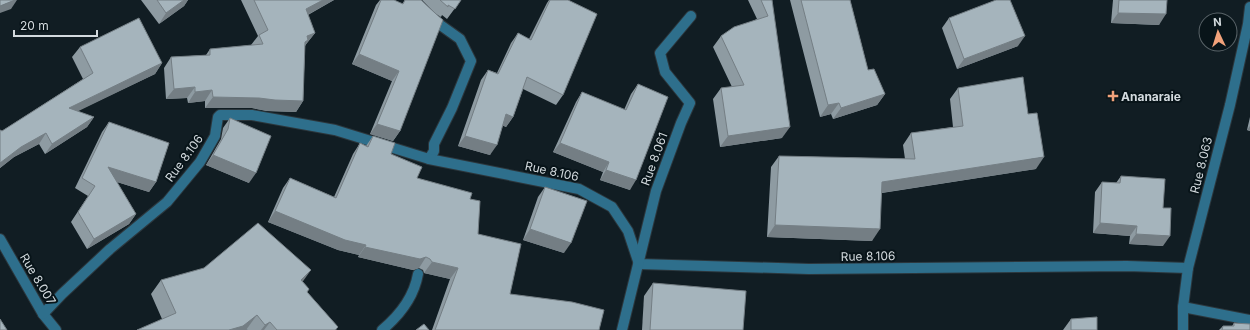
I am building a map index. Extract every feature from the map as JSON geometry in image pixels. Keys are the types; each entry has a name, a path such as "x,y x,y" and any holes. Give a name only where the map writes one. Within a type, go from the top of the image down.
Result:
{"street":[{"path":"413,0 432,19 460,39 471,61 452,108 434,144 434,151 429,159"},
{"name":"Rue 8.063","path":"1183,330 1183,307 1188,268 1230,105 1248,24 1250,7"},
{"name":"Rue 8.061","path":"622,330 656,191 690,103 665,72 660,53 691,16"},
{"name":"Rue 8.106","path":"43,314 110,249 167,202 200,162 215,136 218,117 220,115 252,115 335,130 429,159 579,189 612,207 628,231 639,264 808,269 1127,266 1188,268"},
{"name":"Rue 8.007","path":"0,239 43,314 56,330"},
{"path":"382,330 394,320 407,305 417,282 418,274"},
{"path":"1183,307 1250,320"}],"building":[{"path":"0,0 15,0 0,6"},
{"path":"157,0 184,0 166,13"},
{"path":"254,0 323,0 306,9 315,33 307,36 308,40 305,42 303,101 213,97 212,90 195,92 195,87 174,89 171,57 210,55 210,49 263,44 259,35 268,30"},
{"path":"381,0 394,0 403,4 405,0 421,0 443,20 400,131 377,124 399,71 359,54"},
{"path":"440,0 461,0 455,9 448,5 448,7"},
{"path":"550,0 568,0 597,14 563,95 527,77 513,117 506,114 497,145 465,136 488,70 498,74 518,33 531,40"},
{"path":"761,0 772,0 790,127 728,136 721,88 744,85 721,36 734,27 768,16"},
{"path":"801,0 850,0 868,70 874,69 885,94 841,108 839,103 828,105"},
{"path":"996,0 1010,0 1025,36 964,59 949,18"},
{"path":"1119,0 1167,0 1166,14 1118,13"},
{"path":"139,18 162,63 69,108 94,117 52,144 46,133 21,147 0,163 0,130 2,131 93,73 80,47"},
{"path":"1023,77 1028,114 1037,113 1044,157 882,182 880,229 775,225 779,156 915,159 911,133 963,126 958,88"},
{"path":"638,84 668,97 636,180 606,170 609,162 560,143 582,92 626,110"},
{"path":"230,118 271,136 256,173 213,155 228,129"},
{"path":"109,122 169,143 156,182 108,167 136,214 94,239 78,212 95,186 82,178"},
{"path":"373,136 395,143 391,154 422,167 417,178 472,193 470,199 480,201 478,234 521,244 510,294 572,302 604,310 599,330 435,330 458,268 432,262 426,257 420,259 365,247 366,245 345,240 275,211 290,178 336,198 360,143 368,147"},
{"path":"1121,176 1165,179 1163,208 1171,208 1170,236 1136,234 1137,226 1100,223 1102,182 1120,183"},
{"path":"545,187 587,201 571,243 530,229"},
{"path":"258,223 311,270 301,280 309,289 307,292 338,327 335,330 277,330 270,322 265,325 257,315 243,326 229,330 137,330 176,313 161,280 204,268"},
{"path":"653,283 746,291 743,330 650,330"},
{"path":"1097,317 1097,330 1071,330 1071,319"},
{"path":"0,319 7,330 0,330"},
{"path":"1234,323 1250,324 1250,330 1222,330 1223,326 1234,326"},
{"path":"424,324 429,330 416,330"}],"place":[{"name":"Ananaraie","path":"1113,96"}]}
